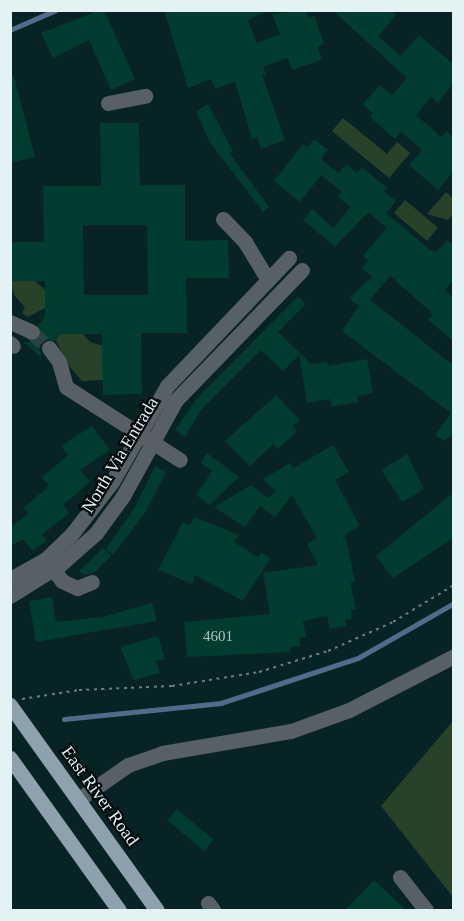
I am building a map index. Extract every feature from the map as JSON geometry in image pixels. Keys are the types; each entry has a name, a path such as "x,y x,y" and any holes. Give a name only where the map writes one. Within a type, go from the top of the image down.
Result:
{"main road":[{"name":"East River Road","path":"15,702 156,910"},
{"path":"10,758 118,910"}],"street":[{"path":"108,103 146,96"},
{"path":"223,219 245,242 268,280"},
{"name":"North Via Entrada","path":"10,579 46,559 71,535 112,482 137,434 167,386 290,258"},
{"name":"North Via Entrada","path":"10,596 53,569 109,517 176,400 302,270"},
{"path":"10,322 32,332"},
{"path":"49,348 59,362 66,387 180,460"},
{"path":"53,569 62,581 76,588 92,582"},
{"path":"79,799 128,765 162,753 291,731 349,710 453,656"},
{"path":"400,877 426,910"}],"path":[{"path":"15,702 79,690 172,686 259,672 361,636 453,585"}],"green space":[{"path":"343,118 387,154 397,142 410,153 389,178 332,131"},
{"path":"446,192 453,199 453,214 448,220 427,214"},
{"path":"405,200 438,228 427,241 394,213"},
{"path":"10,281 35,281 45,290 45,308 28,317 22,313 25,307 14,295"},
{"path":"60,334 83,334 90,342 103,346 103,380 82,381 68,365 56,340"},
{"path":"453,721 453,897 381,806"}],"building":[{"path":"104,10 135,79 111,90 89,40 53,58 41,33"},
{"path":"164,10 270,10 248,20 257,43 280,34 272,14 306,10 309,19 314,15 324,44 317,46 322,60 292,70 288,58 263,67 266,74 262,75 285,140 261,149 257,137 252,139 235,81 215,89 211,79 188,88"},
{"path":"332,10 390,10 396,15 378,36 401,56 419,35 453,64 453,84 438,103 431,97 416,115 441,137 447,131 453,137 453,172 438,190 409,165 422,150 401,132 395,139 370,117 373,113 363,104 380,85 392,95 407,78"},
{"path":"10,76 14,76 35,157 10,163"},
{"path":"208,104 233,151 230,154 269,207 263,212 209,141 196,111"},
{"path":"100,123 139,123 140,185 185,185 185,241 228,240 229,278 186,278 187,333 141,333 142,394 103,395 102,334 60,334 55,341 44,340 40,345 41,357 23,342 34,342 41,335 38,325 45,317 45,281 10,281 10,242 44,242 43,186 101,186","holes":["83,225 147,225 148,295 84,295"]},
{"path":"314,139 328,150 321,159 338,173 346,164 357,173 362,167 387,188 384,191 396,201 386,213 431,251 437,251 447,240 453,245 453,280 445,290 453,298 453,341 428,320 433,314 390,276 370,300 453,365 453,435 444,441 435,435 451,413 342,331 359,306 349,298 372,277 362,269 368,261 363,256 387,228 368,212 335,247 303,220 312,209 334,228 350,207 338,197 342,192 321,175 300,202 274,181 303,144 308,147"},
{"path":"298,296 306,304 278,332 311,364 327,362 328,366 367,359 373,393 357,396 358,402 332,407 330,399 307,403 299,355 283,371 261,350 201,410 185,437 175,430 197,398"},
{"path":"276,395 300,420 293,426 297,431 278,449 273,444 250,466 225,441"},
{"path":"92,426 110,450 80,470 90,482 63,505 69,513 42,535 47,540 33,551 23,539 10,546 10,528 28,514 23,508 49,486 42,477 68,455 61,446"},
{"path":"333,445 349,472 335,480 360,526 345,534 355,582 350,583 356,609 351,610 352,619 345,620 346,626 330,629 327,616 303,621 306,637 299,638 301,646 290,647 290,652 187,657 184,622 270,614 263,573 318,565 307,544 317,538 292,495 275,517 260,506 245,527 214,507 251,485 268,498 275,491 263,479 290,463 293,468"},
{"path":"207,453 239,477 210,505 196,495 212,471 201,463"},
{"path":"407,454 424,489 402,502 381,470"},
{"path":"155,466 166,472 145,513 113,555 106,549 135,507"},
{"path":"453,493 453,538 393,578 376,556"},
{"path":"194,517 239,535 234,542 258,557 261,552 271,558 243,601 195,575 192,584 158,570 183,522 190,525"},
{"path":"103,548 111,556 94,573 83,575 79,571"},
{"path":"52,597 56,622 103,617 152,603 157,621 36,642 29,601"},
{"path":"158,636 165,659 156,661 160,673 134,680 120,647"},
{"path":"177,809 214,840 204,851 167,820"},
{"path":"374,880 406,910 345,910"}],"waterway":[{"path":"10,30 56,10"},
{"path":"64,719 221,703 358,658 454,603"}],"tunnel":[{"path":"32,332 49,348"}]}
